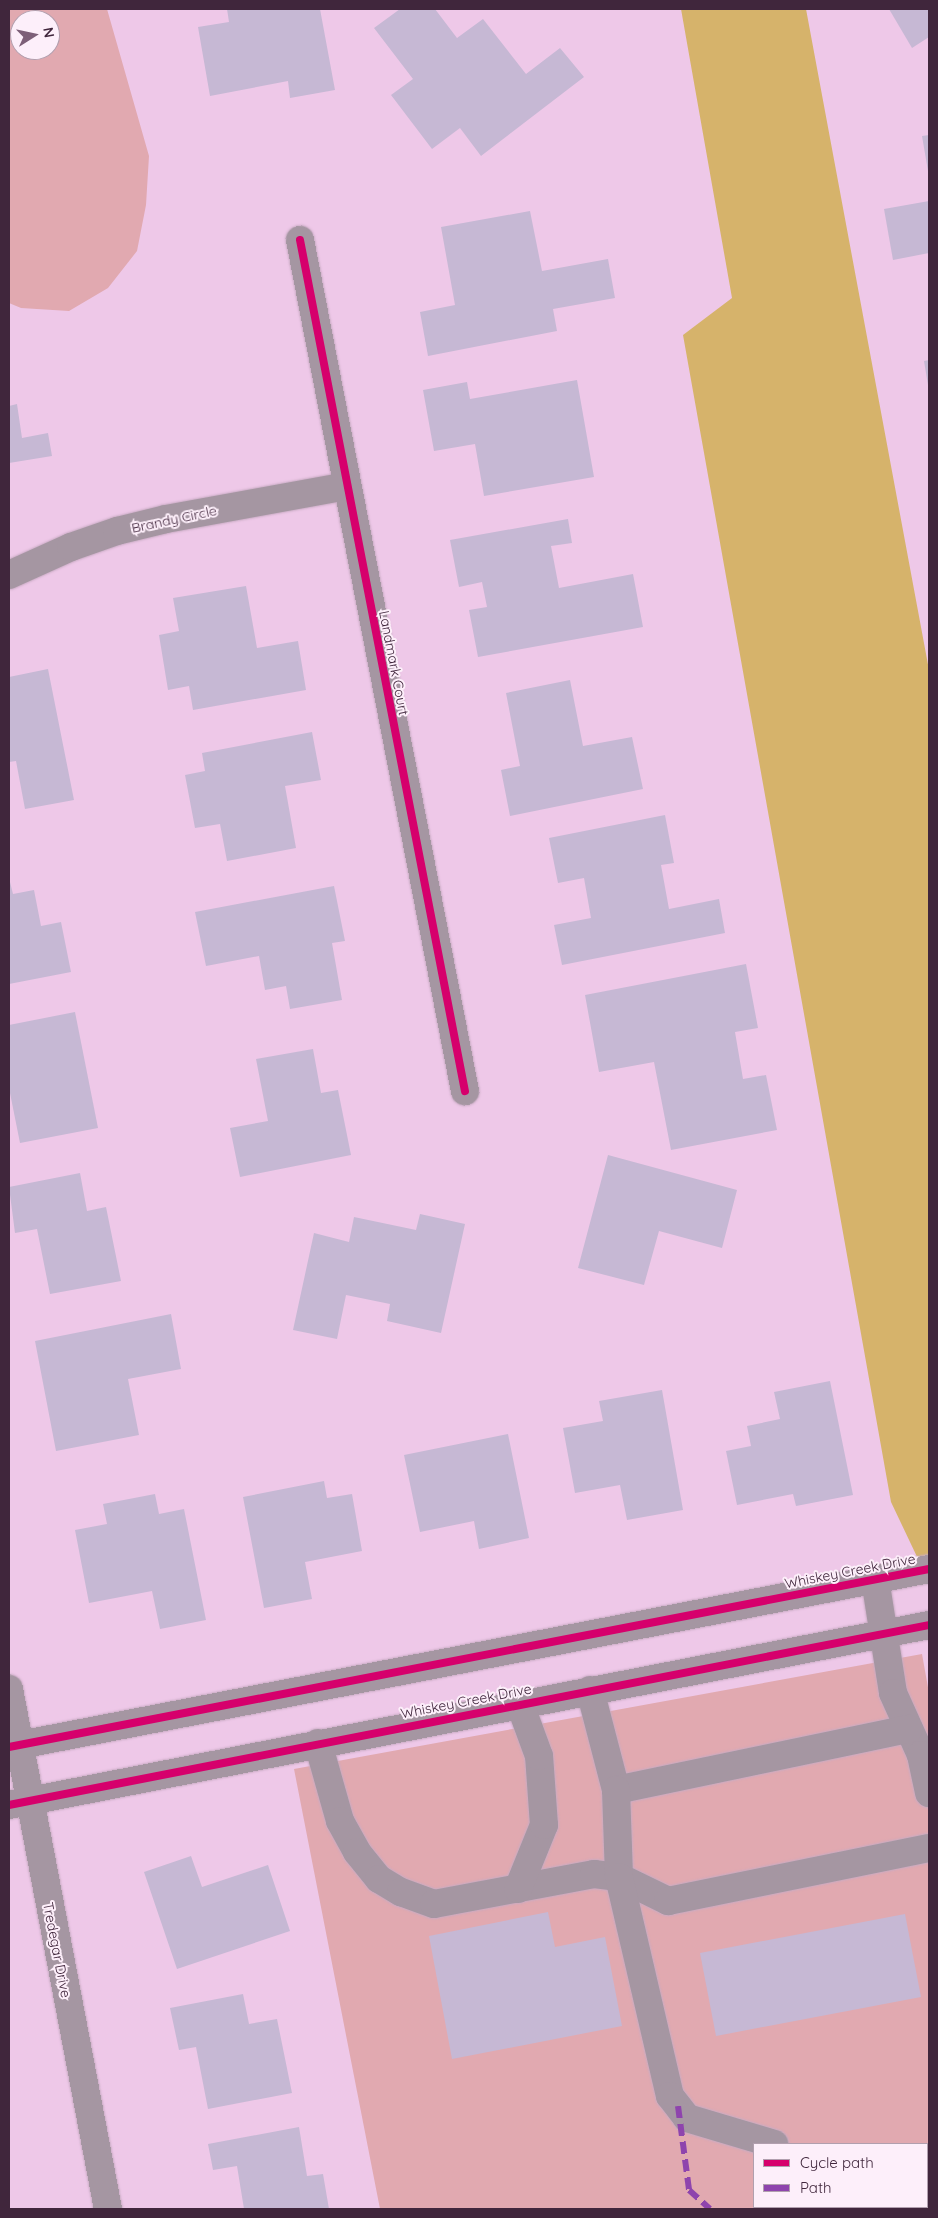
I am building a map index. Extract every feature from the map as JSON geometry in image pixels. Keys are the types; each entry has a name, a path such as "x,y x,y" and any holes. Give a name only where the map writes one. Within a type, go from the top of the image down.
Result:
{"street":[{"name":"Landmark Court","path":"300,240 466,1091"},
{"name":"Brandy Circle","path":"9,575 71,547 117,531 166,519 347,486"},
{"name":"Whiskey Creek Drive","path":"14,1746 917,1571"},
{"path":"874,1579 893,1693 922,1755 929,1793"},
{"name":"Whiskey Creek Drive","path":"19,1803 923,1626"},
{"name":"Tredegar Drive","path":"9,1690 19,1803 108,2209"},
{"path":"590,1690 616,1790 619,1877 670,2096 687,2118 771,2143"},
{"path":"518,1889 544,1825 539,1756 520,1704"},
{"path":"616,1790 909,1729"},
{"path":"318,1743 340,1821 357,1852 379,1879 401,1892 434,1904 594,1874 619,1877 668,1901 929,1848"}],"shaded area":[{"path":"9,9 107,9 149,156 146,205 137,251 108,288 69,311 21,308 9,303"},
{"path":"681,9 806,9 929,670 929,1582 891,1502 683,335 732,298"},
{"path":"922,1654 929,1693 929,2209 380,2209 294,1769"}],"building":[{"path":"227,9 320,9 335,90 290,98 288,81 210,96 198,27 229,22"},
{"path":"400,9 435,9 457,38 483,19 526,74 560,48 584,77 481,156 460,128 432,149 391,95 413,79 374,28"},
{"path":"889,9 929,9 929,37 912,48"},
{"path":"929,135 929,171 928,171 922,136"},
{"path":"929,201 929,253 893,260 884,209"},
{"path":"530,211 542,271 608,259 615,298 553,309 557,331 428,356 420,312 455,305 441,227"},
{"path":"929,360 929,384 928,385 924,361"},
{"path":"577,380 594,477 484,496 475,444 434,451 423,390 467,382 470,399"},
{"path":"17,404 22,438 48,433 52,456 9,463 9,406"},
{"path":"568,519 572,543 551,546 559,588 633,574 643,627 478,657 469,610 487,607 482,582 459,587 450,540"},
{"path":"246,586 257,648 298,641 306,690 193,710 189,686 168,690 159,635 179,631 173,598"},
{"path":"48,669 74,800 25,809 16,761 9,762 9,677"},
{"path":"570,680 583,746 632,737 643,789 510,816 501,770 520,766 506,693"},
{"path":"312,732 321,780 285,786 296,848 227,861 220,824 195,828 185,775 205,771 202,753"},
{"path":"665,815 674,863 661,865 669,909 719,899 725,933 562,965 554,925 591,918 584,878 558,883 549,838"},
{"path":"9,878 13,894 34,890 41,926 61,922 71,972 9,984"},
{"path":"334,886 345,941 332,943 342,1000 290,1009 286,986 265,990 259,956 206,966 195,912"},
{"path":"746,964 758,1028 735,1032 743,1079 766,1075 777,1130 671,1150 654,1062 599,1072 585,995"},
{"path":"75,1012 98,1128 20,1143 9,1088 9,1025"},
{"path":"313,1049 321,1093 338,1090 351,1155 240,1177 230,1128 268,1121 256,1059"},
{"path":"608,1155 737,1190 722,1248 659,1231 644,1285 578,1268"},
{"path":"80,1173 87,1211 106,1207 121,1281 50,1294 37,1229 15,1233 9,1187"},
{"path":"420,1214 465,1224 441,1333 387,1321 390,1304 346,1295 337,1339 293,1330 314,1233 349,1242 354,1217 416,1230"},
{"path":"171,1314 181,1369 128,1379 139,1435 56,1451 35,1341"},
{"path":"830,1381 853,1495 796,1506 793,1494 737,1505 726,1451 751,1446 747,1426 780,1419 774,1392"},
{"path":"662,1390 683,1510 627,1520 620,1485 575,1493 563,1428 603,1421 599,1401"},
{"path":"508,1434 529,1538 479,1549 474,1521 420,1532 404,1455"},
{"path":"324,1481 327,1498 352,1494 362,1551 305,1562 312,1599 264,1608 243,1497"},
{"path":"155,1494 159,1514 184,1509 206,1620 160,1629 152,1591 89,1603 75,1530 107,1524 103,1504"},
{"path":"191,1856 202,1887 268,1865 290,1931 177,1969 144,1872"},
{"path":"548,1912 555,1947 605,1937 622,2026 452,2059 429,1936"},
{"path":"905,1914 921,1997 716,2036 700,1953"},
{"path":"243,1994 249,2024 277,2019 292,2093 208,2109 196,2047 179,2050 170,2008"},
{"path":"299,2127 307,2176 323,2174 329,2209 244,2209 237,2166 213,2170 208,2144"}],"marked path":[{"path":"678,2106 689,2190 710,2209"}],"cycle path":[{"path":"300,240 465,1091"},
{"path":"9,1747 929,1569"},
{"path":"9,1805 929,1625"}]}
